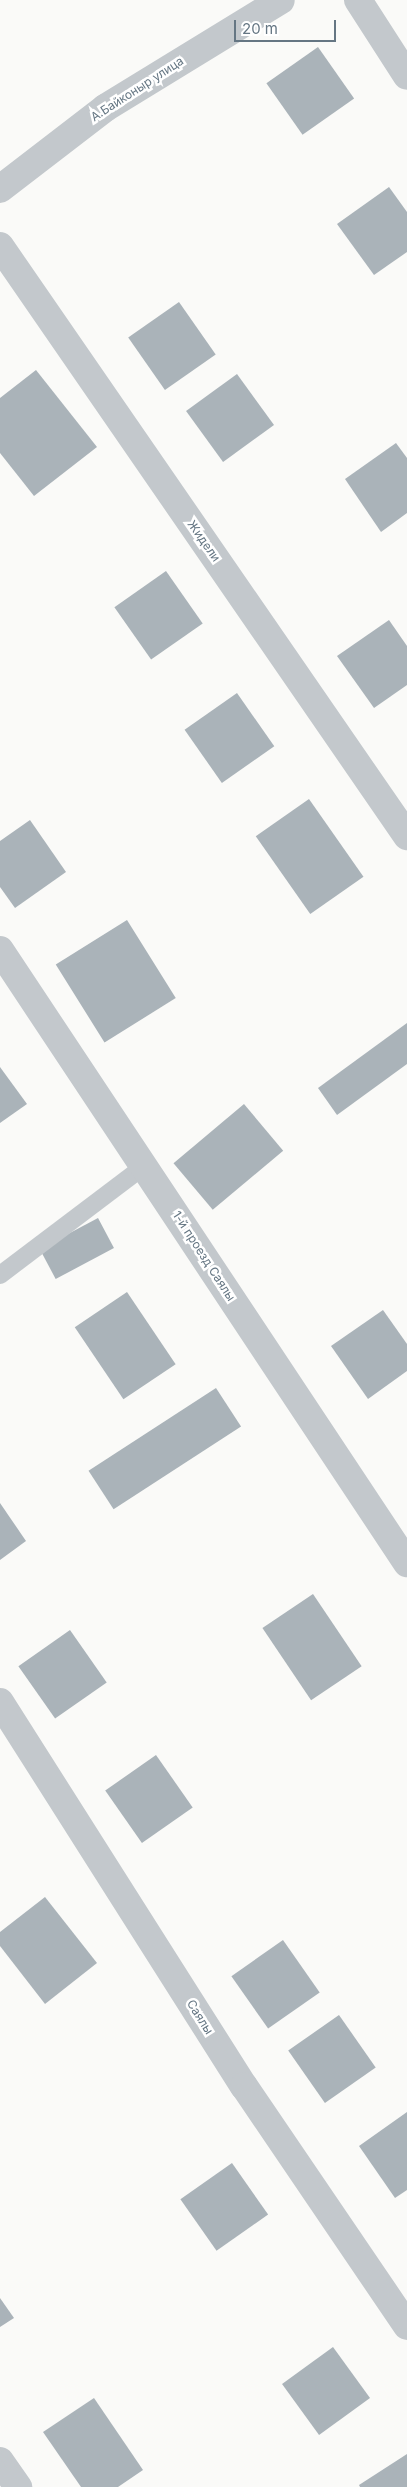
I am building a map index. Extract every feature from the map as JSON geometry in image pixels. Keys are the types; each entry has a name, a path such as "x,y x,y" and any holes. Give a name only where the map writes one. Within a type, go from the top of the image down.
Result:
{"street":[{"name":"А.Байконыр улица","path":"0,189 105,108 281,0"},
{"path":"358,0 407,76"},
{"name":"Жидели","path":"0,246 407,836"},
{"name":"1-й проезд Саялы","path":"0,950 407,1563"},
{"name":"Саялы","path":"0,1702 244,2086 407,2326"},
{"path":"0,2461 18,2487"}],"lane":[{"path":"0,1275 144,1166"}],"building":[{"path":"318,47 354,99 303,135 266,83"},
{"path":"389,187 407,212 407,252 374,275 337,224"},
{"path":"179,302 216,354 165,390 128,338"},
{"path":"36,370 97,447 34,496 0,453 0,398"},
{"path":"237,374 274,425 223,462 186,411"},
{"path":"396,443 407,458 407,513 381,532 345,479"},
{"path":"166,571 203,623 151,660 114,607"},
{"path":"389,620 407,646 407,685 374,708 337,656"},
{"path":"237,693 274,746 222,783 185,730"},
{"path":"309,799 363,877 310,914 256,836"},
{"path":"30,820 66,872 15,908 0,887 0,841"},
{"path":"127,920 176,998 105,1043 56,965"},
{"path":"407,1023 407,1064 337,1115 318,1088"},
{"path":"0,1067 27,1104 0,1123"},
{"path":"244,1104 283,1151 213,1210 174,1163"},
{"path":"98,1218 114,1248 56,1279 40,1249"},
{"path":"127,1292 176,1364 123,1399 75,1327"},
{"path":"383,1310 407,1344 407,1371 368,1399 331,1346"},
{"path":"216,1388 241,1427 114,1509 89,1471"},
{"path":"0,1503 26,1541 0,1560"},
{"path":"313,1594 362,1666 311,1700 262,1628"},
{"path":"70,1630 107,1682 55,1719 18,1666"},
{"path":"156,1755 193,1807 142,1843 105,1791"},
{"path":"45,1897 97,1963 45,2004 0,1946 0,1932"},
{"path":"283,1940 320,1992 268,2029 231,1976"},
{"path":"339,2015 376,2067 325,2103 288,2051"},
{"path":"407,2112 407,2190 395,2198 359,2146"},
{"path":"232,2163 268,2215 217,2251 180,2199"},
{"path":"0,2298 14,2318 0,2327"},
{"path":"333,2347 370,2398 319,2435 282,2384"},
{"path":"94,2398 143,2470 118,2487 81,2487 43,2432"},
{"path":"407,2454 407,2487 360,2487 359,2485"}]}
